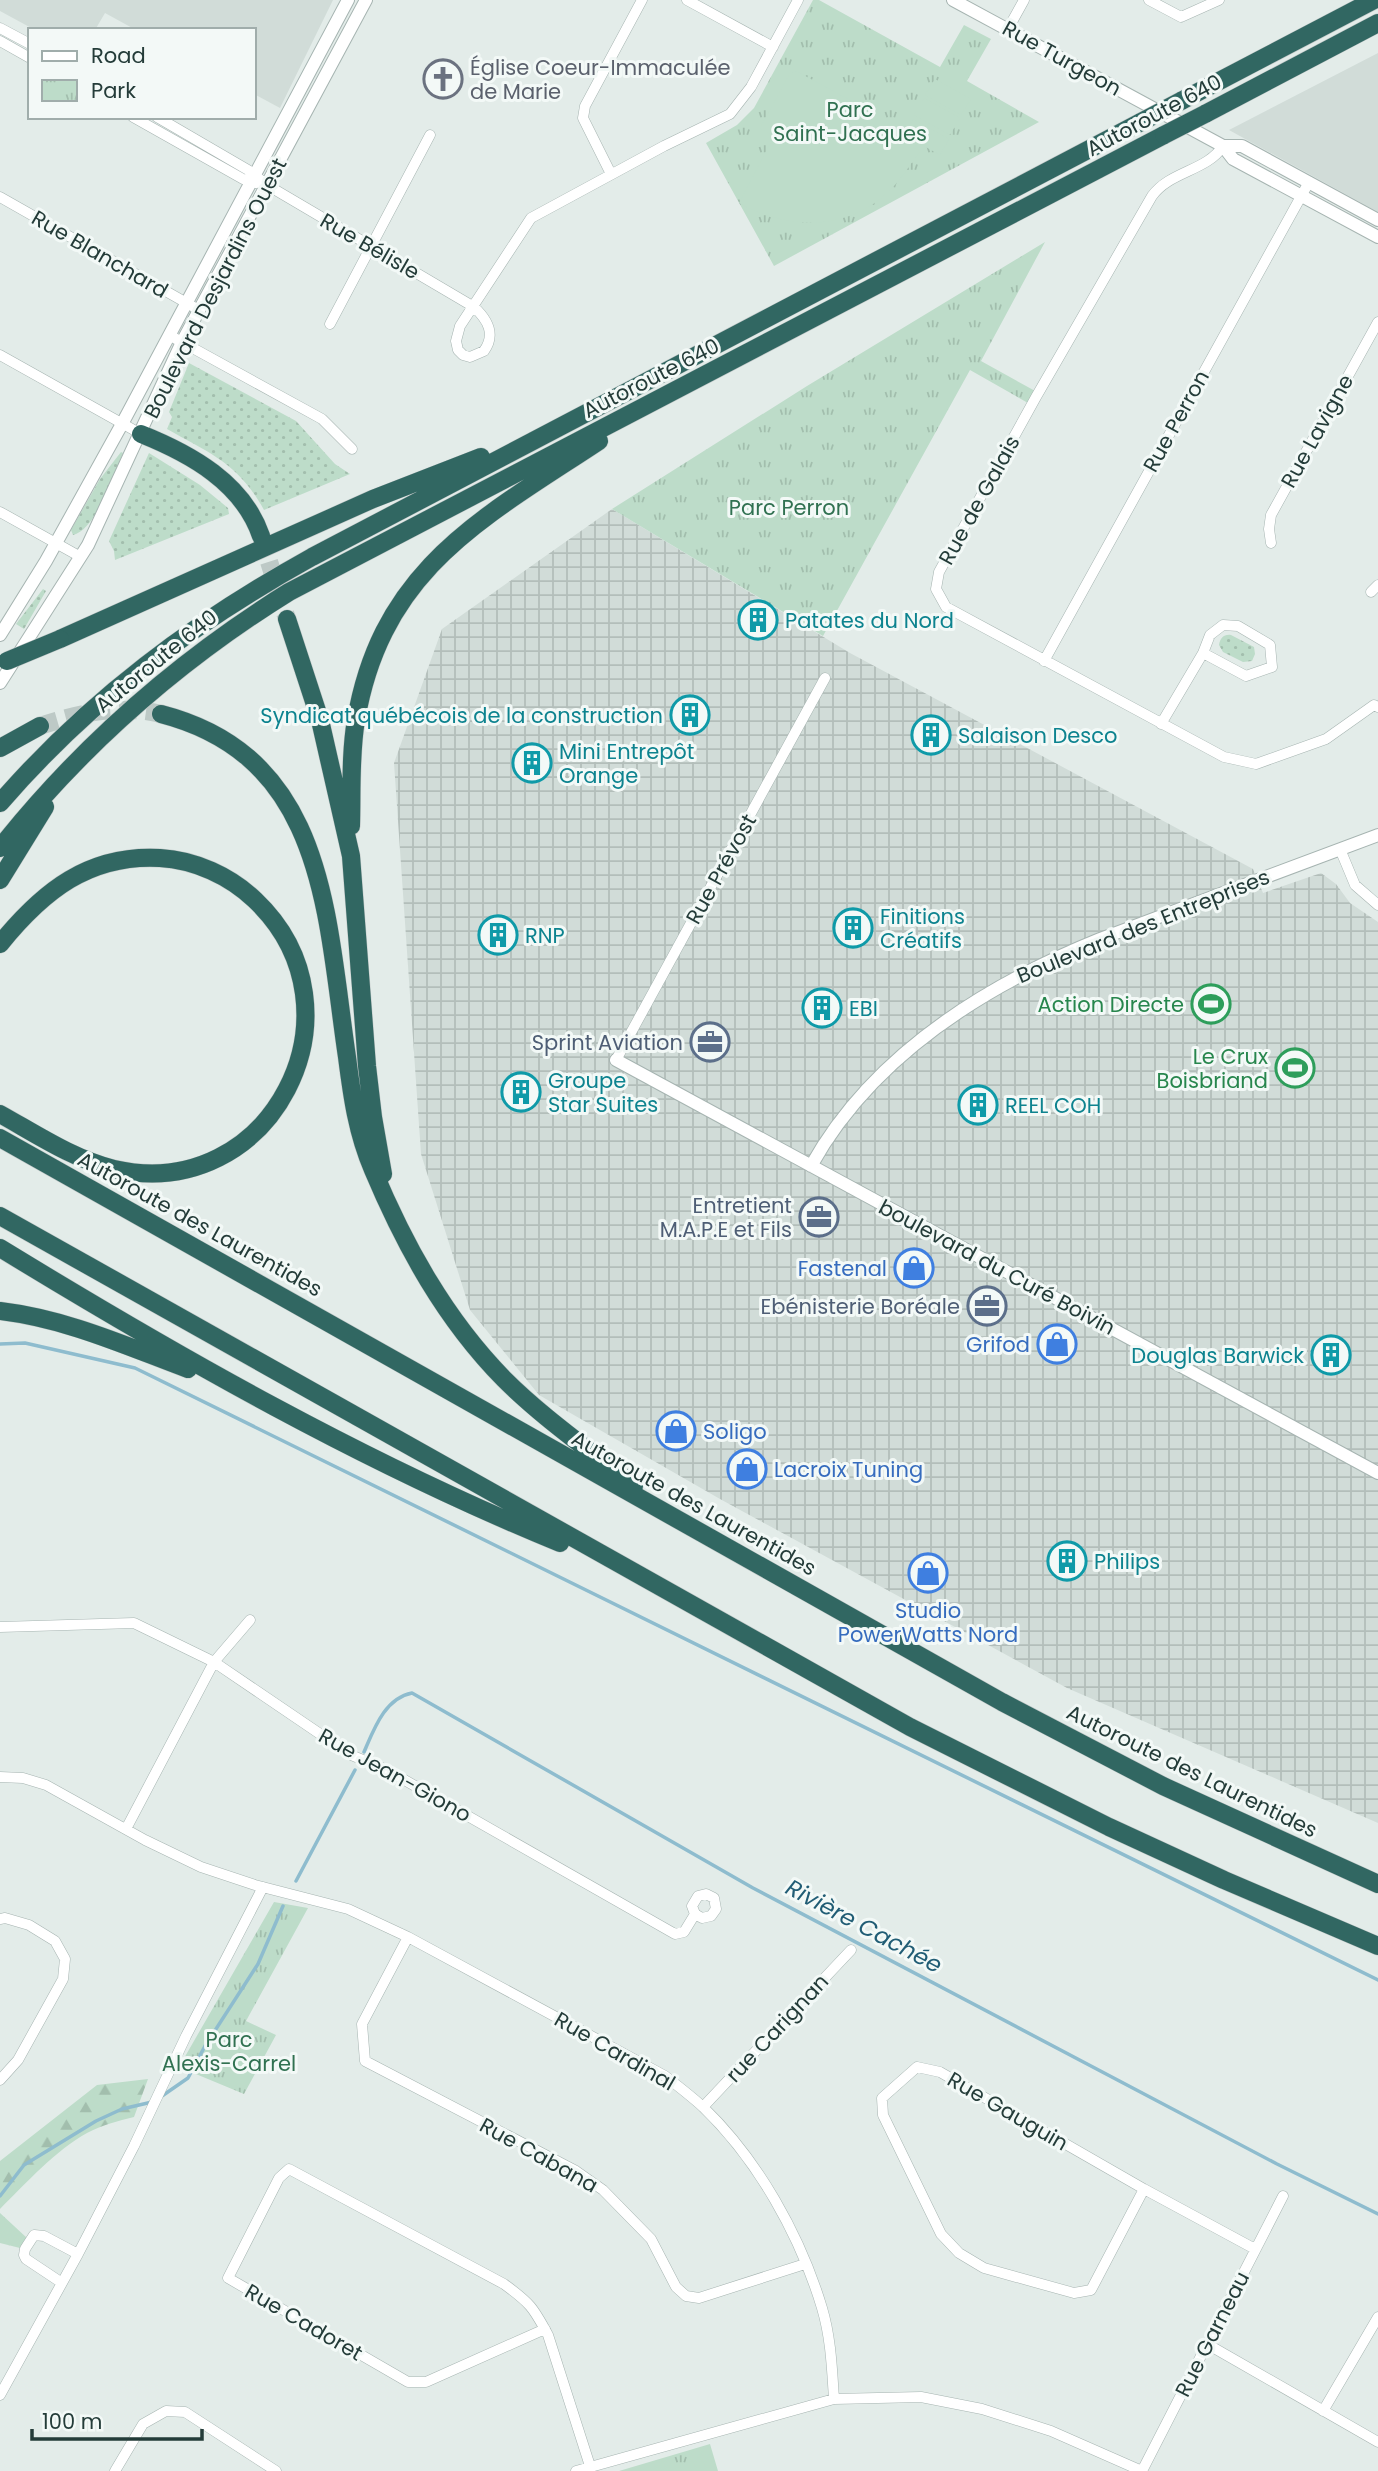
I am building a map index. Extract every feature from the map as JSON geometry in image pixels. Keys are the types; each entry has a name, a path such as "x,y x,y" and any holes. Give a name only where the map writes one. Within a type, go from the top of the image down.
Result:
{"highway":[{"name":"Autoroute 640","path":"0,803 46,753 103,699 173,643 312,556 1374,0"},
{"name":"Autoroute 640","path":"0,848 71,765 113,723 217,639 289,592 1378,23"},
{"path":"388,1202 369,1084 351,856 353,751 359,706 372,661 404,598 435,559 472,526 660,400"},
{"path":"2,662 60,639 373,499 556,429"},
{"path":"141,433 225,481 246,503 261,536"},
{"path":"287,619 320,720 351,856"},
{"path":"161,714 205,729 237,747 271,779 297,819 321,889 358,1126 372,1169 410,1250 429,1283 461,1329 492,1366 528,1401 675,1518"},
{"path":"0,748 40,726"},
{"path":"0,880 71,765"},
{"path":"0,944 44,897 85,871 129,859 186,862 209,870 241,888 277,925 300,970 307,1020 298,1069 273,1114 243,1142 222,1155 199,1164 174,1171 115,1169 79,1157 0,1114"},
{"name":"Autoroute des Laurentides","path":"0,1138 1071,1740 1202,1804 1378,1884"},
{"path":"0,1216 866,1703 1005,1776 1180,1861 1378,1946"},
{"path":"0,1248 128,1325 244,1390 479,1510 635,1574"},
{"path":"0,1311 49,1319 88,1330 244,1390"}],"street":[{"name":"Boulevard Desjardins Ouest","path":"0,635 56,543 122,424 348,0"},
{"name":"Boulevard Desjardins Ouest","path":"0,683 99,523 182,342 366,0"},
{"path":"611,174 583,118 584,106 642,0"},
{"path":"687,0 773,47"},
{"path":"474,307 488,323 491,335 484,351 470,357 458,350 457,333 531,219 611,174 730,114 751,88 799,0"},
{"name":"Rue Turgeon","path":"953,0 1223,146"},
{"path":"1008,29 1024,0"},
{"path":"1149,0 1181,18 1219,0"},
{"path":"0,27 28,43"},
{"path":"0,41 28,57"},
{"name":"Rue Bélisle","path":"137,119 243,179 253,178"},
{"name":"Rue Bélisle","path":"160,119 253,178 474,307"},
{"path":"330,324 430,135"},
{"path":"1223,146 1242,146 1378,220"},
{"path":"1223,146 1233,159 1378,237"},
{"name":"Rue de Galais","path":"1223,146 1215,156 1161,184 1152,196 939,572 936,589 946,607 1224,757 1256,764 1326,739 1374,705 1378,707"},
{"name":"Rue Perron","path":"1044,660 1309,182"},
{"name":"Rue Blanchard","path":"0,197 199,310"},
{"name":"Rue Lavigne","path":"1271,543 1271,515 1378,322"},
{"path":"169,335 322,419 352,449"},
{"path":"0,355 141,433"},
{"path":"0,512 79,556"},
{"path":"1161,724 1203,653 1210,635 1223,625 1238,626 1270,645 1272,667 1246,676 1203,653"},
{"name":"Rue Prévost","path":"617,1060 825,678"},
{"name":"Boulevard des Entreprises","path":"811,1166 834,1129 890,1068 942,1024 1004,983 1100,939 1378,835"},
{"path":"1340,849 1355,885 1378,905"},
{"name":"boulevard du Curé Boivin","path":"617,1060 1378,1473"},
{"path":"126,1829 215,1662 250,1620"},
{"name":"Rue Jean-Giono","path":"0,1627 134,1623 215,1662 351,1755 387,1770 675,1934 684,1931 695,1914"},
{"name":"Rue Cardinal","path":"0,1777 23,1778 46,1785 201,1867 263,1887 348,1909 408,1937 666,2076 703,2107 744,2154 781,2212 822,2309 830,2350 834,2399"},
{"path":"0,2395 134,2146 186,2036 263,1887"},
{"path":"0,1919 29,1925 54,1941 65,1959 63,1979 18,2060 0,2080"},
{"name":"Rue Cabana","path":"408,1937 362,2024 365,2061 576,2171 603,2190 651,2239 676,2287 686,2296 699,2298 805,2264"},
{"name":"rue Carignan","path":"703,2107 851,1950"},
{"name":"Rue Gauguin","path":"1144,2189 1091,2290 1074,2293 984,2268 959,2253 941,2234 883,2115 882,2098 917,2067 940,2072 1255,2249"},
{"name":"Rue Cadoret","path":"545,2329 426,2382 408,2382 228,2278 279,2178 289,2169 504,2284 530,2303 545,2329 590,2466"},
{"name":"Rue Garneau","path":"1142,2471 1283,2196"},
{"path":"62,2283 26,2259 24,2255 27,2243 34,2235 39,2235 78,2254"},
{"path":"1323,2411 1378,2317"},
{"path":"1207,2344 1378,2442"},
{"path":"576,2471 834,2399 921,2397 982,2409 1051,2431 1142,2471"},
{"path":"115,2471 143,2424 166,2411 185,2413 270,2469"}],"shaded area":[{"path":"0,0 333,0 280,108 256,95 256,28 132,28 105,13 96,28 31,28 0,11"},
{"path":"1378,53 1378,212 1229,130"},
{"path":"612,509 850,653 1253,869 1263,893 1321,873 1336,884 1350,903 1378,922 1378,1823 1067,1688 720,1499 539,1395 470,1310 421,1154 394,763 442,629"}],"green space":[{"name":"Parc Saint-Jacques","path":"813,0 819,0 940,67 964,25 991,39 967,81 1039,122 774,266 706,143 737,125 754,108"},
{"path":"796,71 863,107 859,116 920,151 886,194 852,215 814,223 795,222 757,212 739,203 774,136 760,128 790,73"},
{"path":"935,79 971,99 961,115 925,95"},
{"path":"924,98 960,118 950,135 914,115"},
{"path":"913,119 949,139 940,155 904,135"},
{"name":"Parc Perron","path":"1045,242 981,361 1037,392 1028,403 970,370 823,636 612,509 807,386"},
{"path":"189,363 296,421 335,464 350,474 264,510 233,470 210,453 167,429 172,417 169,412"},
{"path":"121,452 123,453 115,474 97,512 81,531 73,535 71,530 100,479"},
{"path":"149,453 200,485 228,508 229,514 115,560 109,541"},
{"path":"43,589 46,591 24,629 16,624"},
{"path":"1231,635 1254,647 1252,661 1243,662 1223,652 1219,645 1220,640"},
{"name":"Parc Alexis-Carrel","path":"274,1902 308,1908 246,2021 276,2035 244,2094 179,2067"},
{"path":"148,2079 134,2117 98,2128 64,2148 0,2209 0,2161 97,2085"},
{"path":"0,2213 27,2238 24,2249 0,2243"},
{"path":"710,2444 718,2471 619,2471"}],"waterway":[{"path":"0,1344 25,1343 135,1368 1378,1980"},
{"name":"Rivière Cachée","path":"364,1752 376,1725 388,1708 395,1701 412,1693 753,1888 1277,2164 1378,2214"},
{"name":"Rivière Cachée","path":"296,1881 355,1770"},
{"name":"Rivière Cachée","path":"162,2096 188,2078 205,2046 258,1964 283,1906"},
{"name":"Rivière Cachée","path":"0,2196 24,2165 96,2121 122,2109 152,2102"}],"tunnel":[{"path":"261,536 287,619"},
{"path":"40,726 100,711 130,710 161,714"}],"place":[{"name":"Église Coeur-Immaculée de Marie","path":"443,79"},
{"name":"Patates du Nord","path":"758,620"},
{"name":"Syndicat québécois de la construction","path":"690,715"},
{"name":"Salaison Desco","path":"931,735"},
{"name":"Mini Entrepôt Orange","path":"532,763"},
{"name":"Finitions Créatifs","path":"853,928"},
{"name":"RNP","path":"498,935"},
{"name":"Action Directe","path":"1211,1004"},
{"name":"EBI","path":"822,1008"},
{"name":"Sprint Aviation","path":"710,1042"},
{"name":"Le Crux Boisbriand","path":"1295,1068"},
{"name":"Groupe Star Suites","path":"521,1092"},
{"name":"REEL COH","path":"978,1105"},
{"name":"Entretient M.A.P.E et Fils","path":"819,1217"},
{"name":"Fastenal","path":"914,1268"},
{"name":"Ebénisterie Boréale","path":"987,1306"},
{"name":"Grifod","path":"1057,1344"},
{"name":"Douglas Barwick","path":"1331,1355"},
{"name":"Soligo","path":"676,1431"},
{"name":"Lacroix Tuning","path":"747,1469"},
{"name":"Philips","path":"1067,1561"},
{"name":"Studio PowerWatts Nord","path":"928,1573"}]}
